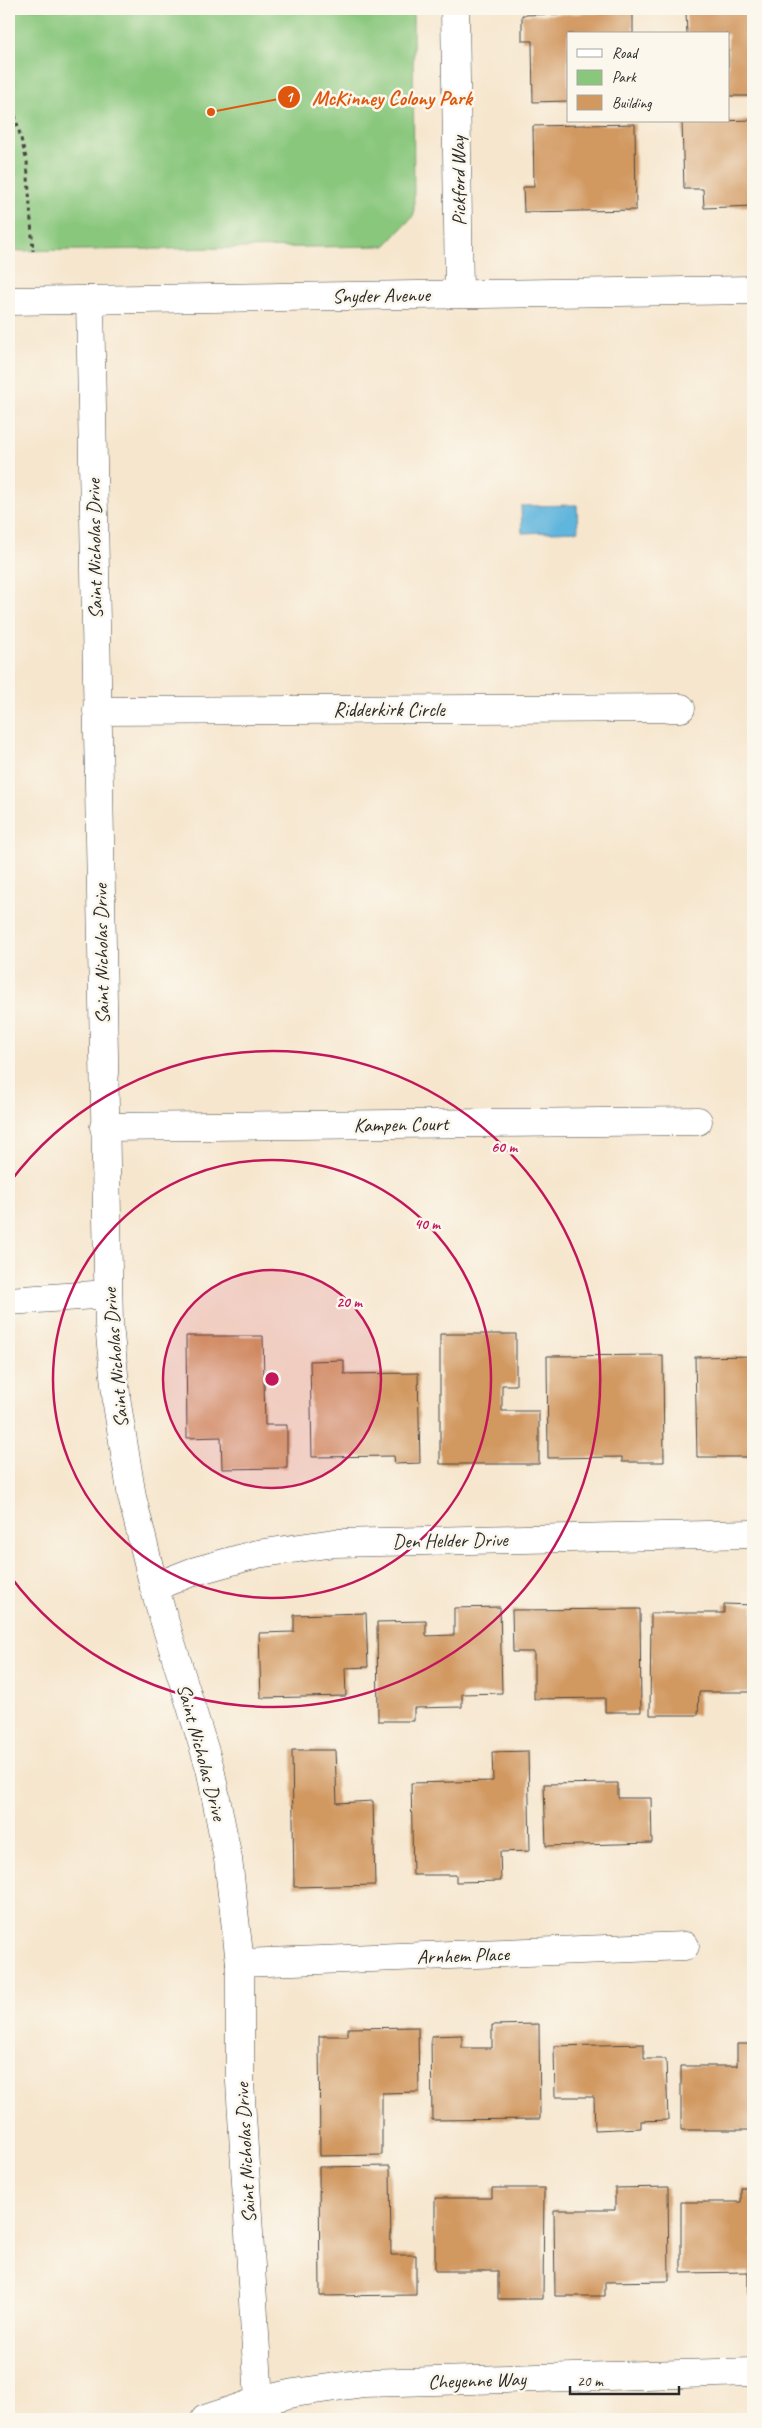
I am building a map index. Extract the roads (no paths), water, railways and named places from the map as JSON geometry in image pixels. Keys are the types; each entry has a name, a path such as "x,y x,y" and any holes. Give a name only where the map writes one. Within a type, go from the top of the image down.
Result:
{"street":[{"name":"Pickford Way","path":"455,9 459,294"},
{"name":"Snyder Avenue","path":"9,302 753,290"},
{"name":"Saint Nicholas Drive","path":"90,300 108,1294 117,1404 132,1497 154,1587 210,1768 228,1859 240,1963 240,2082 259,2401"},
{"name":"Ridderkirk Circle","path":"97,711 682,708"},
{"name":"Kampen Court","path":"104,1127 698,1121"},
{"path":"9,1301 108,1294"},
{"name":"Den Helder Drive","path":"154,1587 192,1572 257,1554 334,1543 753,1534"},
{"name":"Arnhem Place","path":"240,1963 685,1946"},
{"name":"Cheyenne Way","path":"204,2419 259,2401 294,2393 364,2383 753,2372"}],"water":[{"path":"577,505 578,531 522,533 521,506"}],"place":[{"name":"McKinney Colony Park","path":"211,112"}]}
